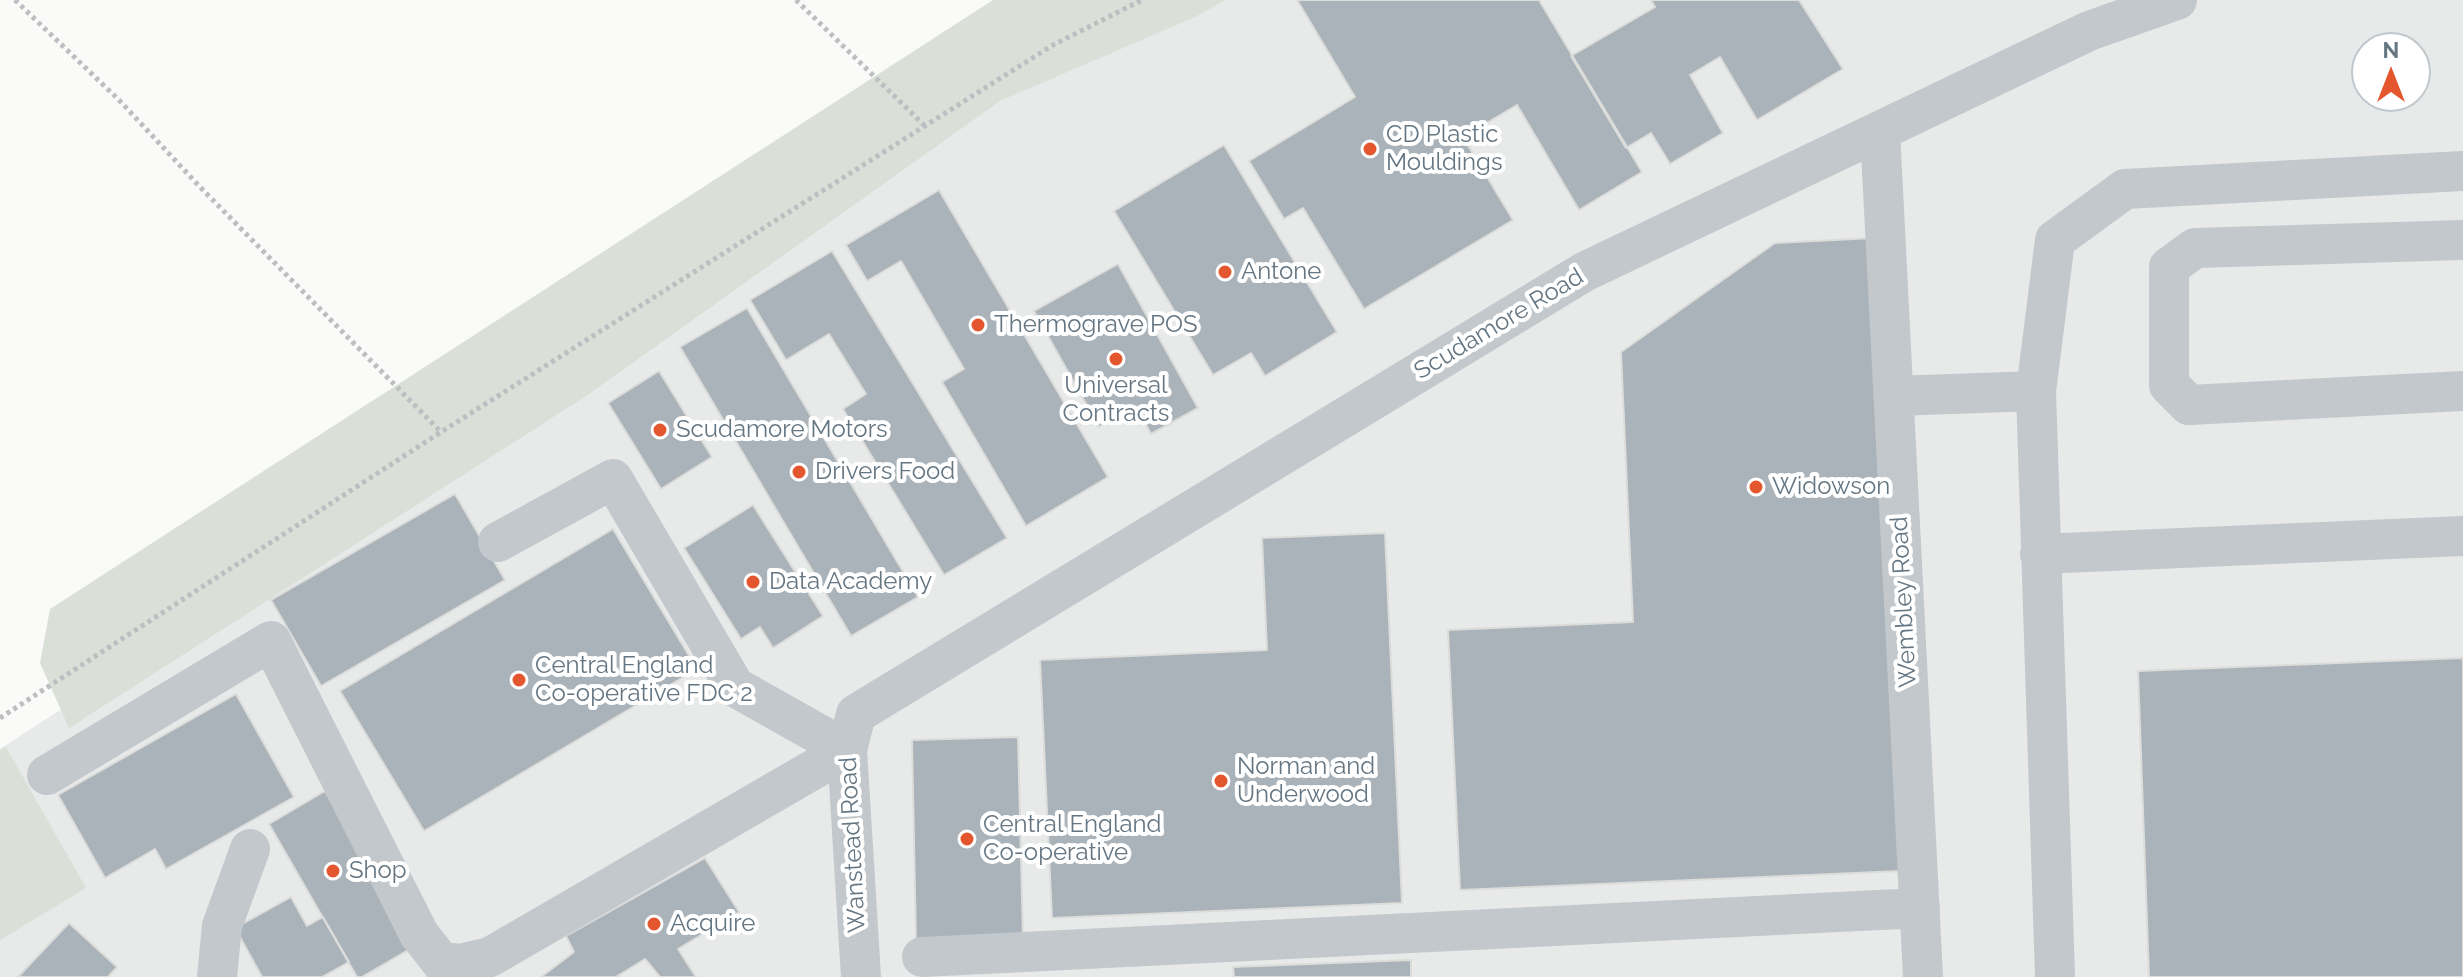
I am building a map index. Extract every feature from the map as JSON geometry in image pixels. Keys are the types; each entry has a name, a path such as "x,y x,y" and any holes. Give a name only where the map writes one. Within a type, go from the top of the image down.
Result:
{"street":[{"name":"Scudamore Road","path":"425,970 490,957 1584,272 2089,31 2177,0"},
{"name":"Wembley Road","path":"1880,131 1923,977"},
{"path":"2055,977 2036,391 2055,240 2125,189 2463,171"},
{"path":"2463,240 2195,248 2169,267 2169,385 2189,405 2463,391"},
{"path":"1894,396 2036,391"},
{"path":"498,542 613,479 735,687 851,732"},
{"path":"2040,554 2463,536"},
{"path":"47,775 271,641 419,934 425,970"},
{"name":"Wanstead Road","path":"851,732 861,977"},
{"path":"217,977 222,926 250,849"},
{"path":"922,957 1920,908"}],"path":[{"path":"15,0 119,100 200,187 441,432"},
{"path":"796,0 925,126"},
{"path":"0,718 441,432 1053,45 1142,0"}],"shaded area":[{"path":"993,0 1226,0 1195,17 1000,101 586,396 69,728 40,663 50,609"},
{"path":"1197,0 2463,0 2463,977 0,977 0,749 1000,101"},
{"path":"6,747 86,888 0,940 0,750"}],"building":[{"name":"CD Plastic Mouldings","path":"1297,0 1539,0 1642,172 1579,210 1517,105 1463,137 1513,220 1364,309 1303,208 1284,219 1249,161 1355,97"},
{"path":"1651,0 1799,0 1843,69 1757,120 1720,57 1690,75 1723,133 1670,164 1651,133 1626,148 1571,56 1655,7"},
{"name":"Antone","path":"1224,145 1337,332 1265,376 1251,353 1213,375 1114,211"},
{"name":"Thermograve POS","path":"939,190 1108,477 1026,526 942,382 964,369 901,261 867,281 846,245"},
{"name":"Widowson","path":"1874,238 1901,871 1460,890 1448,630 1633,622 1621,352 1775,243"},
{"path":"832,251 1007,538 944,575 843,409 866,394 829,334 786,360 750,300"},
{"name":"Universal Contracts","path":"1118,264 1198,408 1151,434 1136,406 1099,427 1034,311"},
{"name":"Drivers Food","path":"747,308 918,597 851,636 680,347"},
{"name":"Scudamore Motors","path":"659,371 712,457 661,489 608,403"},
{"path":"455,494 505,580 321,686 271,600"},
{"name":"Data Academy","path":"753,505 823,616 773,648 760,627 741,639 684,548"},
{"name":"Central England Co-operative FDC 2","path":"613,529 697,669 424,831 340,691"},
{"name":"Norman and Underwood","path":"1385,533 1402,903 1052,918 1040,660 1267,650 1262,538"},
{"path":"2463,658 2463,977 2149,977 2138,671"},
{"path":"236,694 294,797 166,869 155,849 105,878 58,795"},
{"name":"Central England Co-operative","path":"1018,737 1023,938 916,941 912,740"},
{"name":"Shop","path":"325,791 415,946 362,977 357,977 269,824"},
{"name":"Acquire","path":"705,858 739,912 678,949 696,977 660,977 645,959 616,977 541,977 574,952 566,936"},
{"path":"291,897 307,926 323,917 349,962 322,977 262,977 235,928"},
{"path":"69,923 117,967 108,977 18,977"},
{"path":"1411,960 1411,977 1234,977 1233,967"}],"place":[{"name":"CD Plastic Mouldings","path":"1370,149"},
{"name":"Antone","path":"1225,272"},
{"name":"Thermograve POS","path":"978,325"},
{"name":"Universal Contracts","path":"1116,359"},
{"name":"Scudamore Motors","path":"660,430"},
{"name":"Drivers Food","path":"799,472"},
{"name":"Widowson","path":"1756,487"},
{"name":"Data Academy","path":"753,582"},
{"name":"Central England Co-operative FDC 2","path":"519,680"},
{"name":"Norman and Underwood","path":"1221,781"},
{"name":"Central England Co-operative","path":"967,839"},
{"name":"Shop","path":"333,871"},
{"name":"Acquire","path":"654,924"}]}
